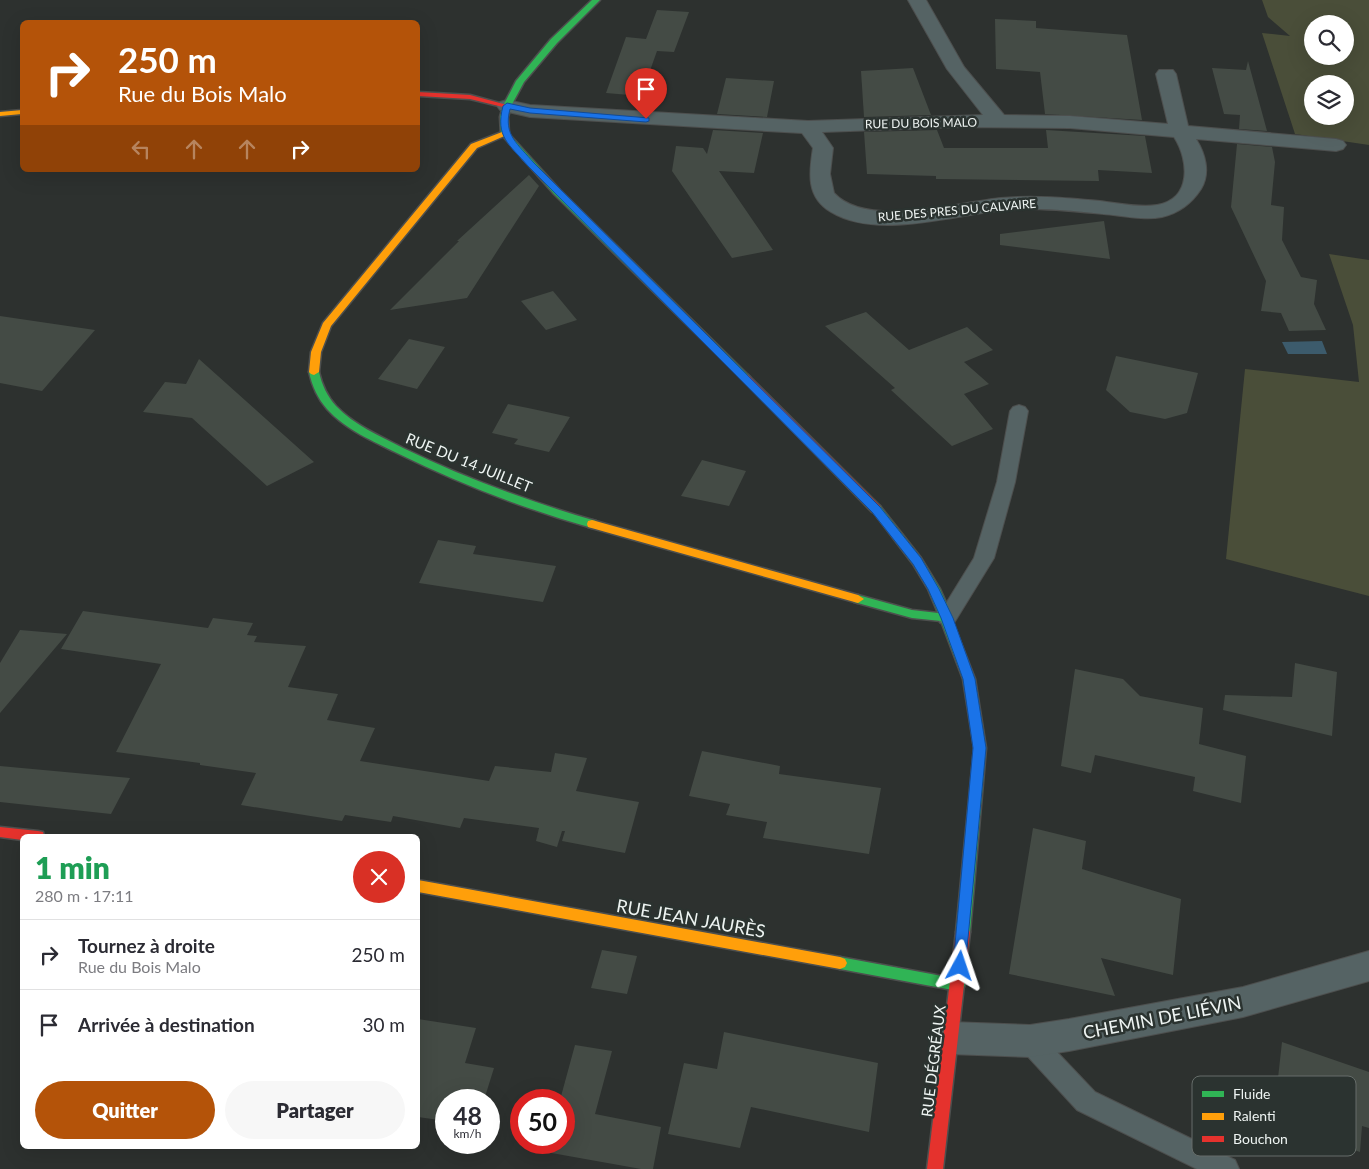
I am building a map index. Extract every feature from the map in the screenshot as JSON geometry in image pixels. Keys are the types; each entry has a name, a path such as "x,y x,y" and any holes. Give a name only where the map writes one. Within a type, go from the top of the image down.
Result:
{"main road":[{"path":"505,134 504,117 507,106 520,82 554,40 596,0"},
{"path":"420,94 470,97 507,106"},
{"path":"0,114 20,112"},
{"name":"RUE DU 14 JUILLET","path":"505,134 474,146 326,325 318,339 313,358 315,380 323,398 342,417 411,456 524,502 578,520 912,614 947,618"},
{"name":"RUE DÉGRÉAUX","path":"505,134 557,192 876,509 917,561 947,618 969,679 980,748 958,985 935,1169"},
{"path":"0,832 20,834"},
{"name":"RUE JEAN JAURÈS","path":"420,886 958,985"}],"street":[{"path":"917,0 956,69 998,121"},
{"name":"RUE DES PRES DU CALVAIRE","path":"808,127 823,148 819,186 827,199 840,208 878,218 1015,203 1075,204 1160,211 1176,206 1188,196 1193,184 1196,163 1190,147 1181,132 1166,74"},
{"name":"RUE DU BOIS MALO","path":"507,106 530,111 637,119 808,127 998,121 1070,122 1336,145"},
{"name":"CHEMIN DE LIÉVIN","path":"950,1038 1030,1041 1243,1002 1369,966"}],"lane":[{"path":"947,618 984,558 1006,482 1019,411"},
{"path":"1030,1041 1086,1101 1192,1153"},
{"path":"1198,1156 1225,1169"}],"green space":[{"path":"1262,0 1369,0 1369,145 1295,134 1262,33 1290,36 1268,17"},
{"path":"1329,254 1369,260 1369,596 1226,559 1245,369 1359,382 1353,325"}],"water":[{"path":"1322,341 1327,354 1288,354 1282,342"}],"building":[{"path":"657,10 689,12 674,52 657,51 641,96 606,93 626,37 646,39"},
{"path":"995,19 1036,21 1036,28 1127,35 1142,120 1045,114 1040,72 996,69"},
{"path":"1248,61 1267,131 1239,129 1240,115 1224,114 1212,68 1246,70"},
{"path":"913,68 931,115 864,117 861,71"},
{"path":"726,78 774,81 767,117 717,114"},
{"path":"713,130 763,133 754,173 719,171 773,250 732,258 672,171 676,146 703,148 707,154"},
{"path":"937,130 944,148 1048,148 1046,130 1145,136 1152,173 1098,170 1099,181 936,179 936,176 867,174 864,132"},
{"path":"1237,144 1272,147 1275,162 1271,205 1284,207 1282,240 1301,277 1317,280 1314,304 1326,330 1289,331 1281,313 1261,311 1266,281 1231,207"},
{"path":"529,175 539,186 467,298 390,310 459,241 457,241"},
{"path":"1104,221 1110,259 1000,245 1000,234"},
{"path":"553,291 577,320 546,330 521,301"},
{"path":"866,312 909,350 967,327 993,350 964,362 989,384 964,394 993,429 952,446 891,390 895,388 825,326"},
{"path":"0,316 95,330 42,391 0,383"},
{"path":"409,339 445,347 417,389 378,379"},
{"path":"1116,356 1198,373 1187,413 1165,419 1130,412 1106,390"},
{"path":"199,359 314,462 267,486 192,418 143,412 165,382 186,384"},
{"path":"508,404 570,417 549,452 514,444 518,439 492,433"},
{"path":"702,460 746,471 729,506 681,496"},
{"path":"438,540 476,546 473,554 556,566 543,602 419,583"},
{"path":"83,611 208,628 213,618 253,623 247,635 257,636 254,642 306,646 288,687 338,694 327,720 375,728 360,761 489,781 495,766 551,772 555,753 587,758 576,791 639,802 625,853 562,841 565,831 562,831 557,847 536,841 539,828 464,818 460,828 393,816 391,822 345,815 342,821 241,805 256,773 200,765 200,763 116,752 161,664 61,649"},
{"path":"20,630 67,634 0,713 0,663"},
{"path":"1295,663 1337,672 1332,736 1223,710 1225,695 1292,697"},
{"path":"1075,669 1123,679 1140,696 1203,708 1199,744 1246,756 1241,803 1193,791 1195,777 1095,755 1091,773 1061,766"},
{"path":"702,751 780,766 779,774 881,788 869,854 763,838 767,822 726,815 730,804 689,796"},
{"path":"0,766 130,778 111,814 0,802"},
{"path":"1033,828 1086,841 1082,869 1181,899 1173,975 1101,958 1115,996 1009,974"},
{"path":"602,950 637,956 627,994 591,988"},
{"path":"420,1019 476,1028 465,1063 494,1068 487,1089 435,1089 435,1119 420,1117"},
{"path":"724,1032 878,1063 869,1132 751,1107 740,1148 668,1134 684,1063 717,1069"},
{"path":"1282,1042 1369,1072 1369,1128 1362,1126 1360,1152 1356,1151 1356,1076 1278,1076"},
{"path":"575,1045 612,1051 595,1114 661,1127 653,1169 641,1169 557,1154 575,1154 575,1089 563,1089"}],"traffic: fast":[{"path":"596,0 554,41 520,81 507,106 504,117 505,134 557,192 745,377"},
{"path":"314,372 317,383 331,407 348,422 370,435 441,470 541,508 592,524"},
{"path":"876,509 917,561 934,589 969,679 980,748 963,932"},
{"path":"858,599 912,614 947,618"},
{"path":"840,963 958,985"}],"traffic: slow":[{"path":"0,114 20,112"},
{"path":"314,372 316,352 326,325 474,146 505,134"},
{"path":"592,524 858,599"},
{"path":"420,886 840,963"}],"traffic: jam":[{"path":"420,94 470,97 507,106"},
{"path":"745,377 876,509"},
{"path":"0,832 20,834"},
{"path":"935,1169 963,932"}],"route":[{"path":"646,119 530,111 507,106 504,117 505,134 531,164 876,509 917,561 934,589 947,618 969,679 980,748 960,966"}]}
